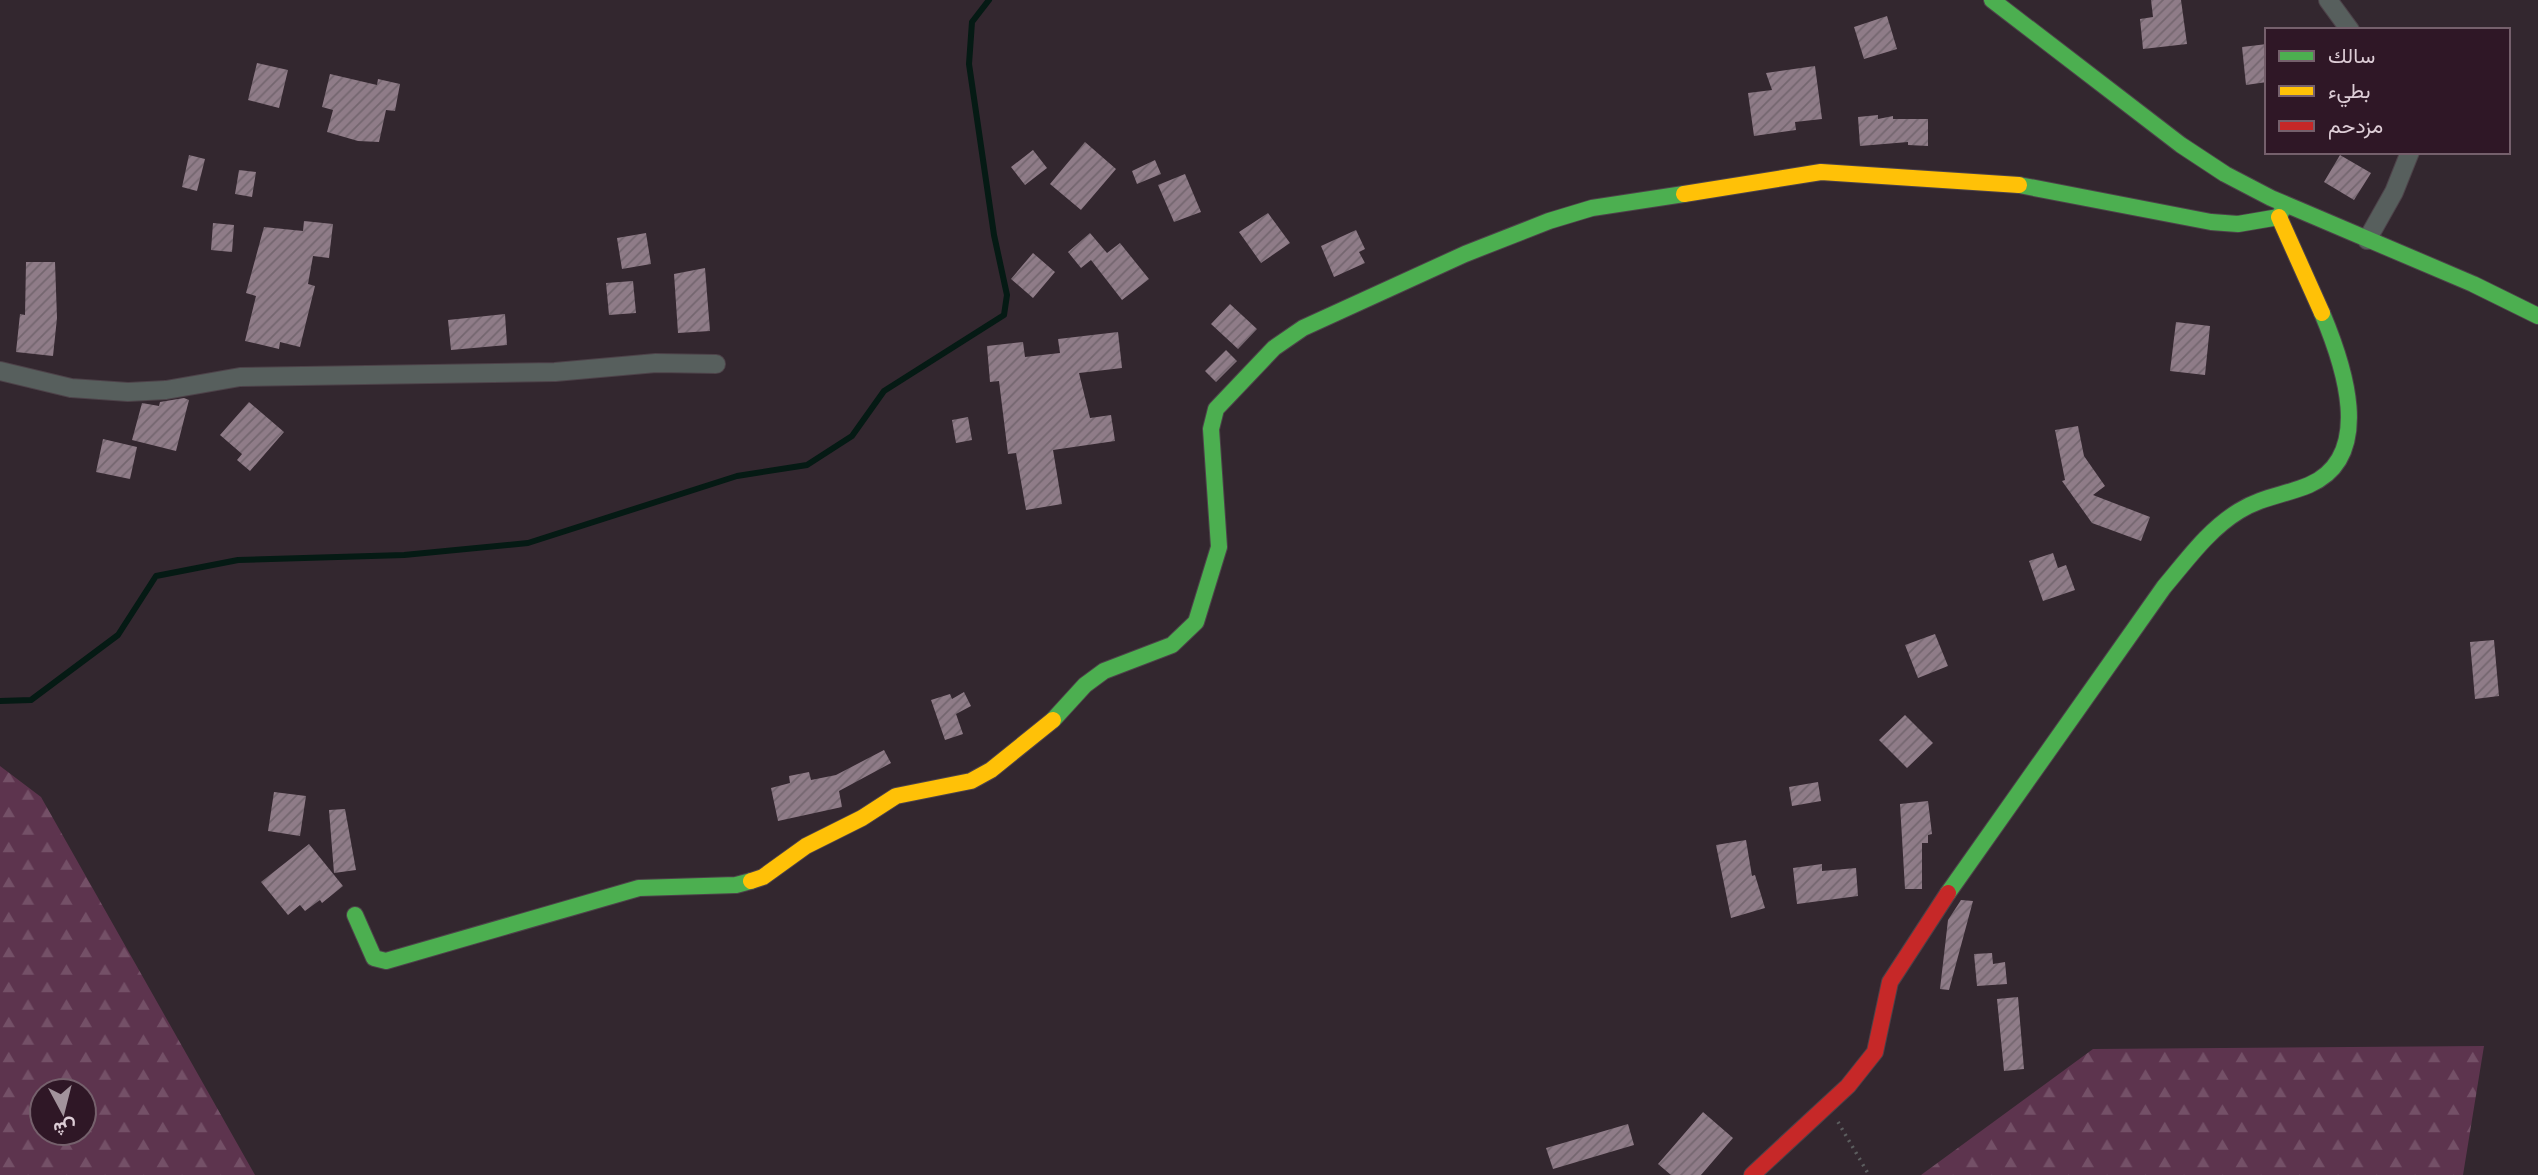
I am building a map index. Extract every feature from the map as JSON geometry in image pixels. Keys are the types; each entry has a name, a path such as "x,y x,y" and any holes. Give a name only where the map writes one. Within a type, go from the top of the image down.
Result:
{"street":[{"path":"1992,0 2181,145 2282,211 2367,240 2473,284 2538,317"},
{"path":"2328,0 2349,28"},
{"path":"2367,240 2393,192 2409,154"},
{"path":"355,915 365,929 365,946 374,958 386,961 639,888 736,886 773,871 806,846 862,818 895,796 971,781 1022,748 1104,671 1172,645 1186,635 1196,622 1219,547 1211,429 1216,409 1254,366 1303,328 1342,308 1549,221 1592,208 1821,172 2004,181 2211,222 2238,224 2282,211"},
{"path":"1752,1175 1848,1086 1875,1052 1890,982 1950,890 2164,587 2203,540 2236,512 2262,498 2309,485 2330,471 2345,450 2349,425 2342,367 2282,211"},
{"path":"0,371 71,388 128,392 166,390 240,377 555,372 656,363 716,364"}],"path":[{"path":"1828,1105 1869,1175"}],"green space":[{"path":"0,766 41,797 255,1175 0,1175"},
{"path":"2484,1046 2463,1175 1921,1175 2093,1049"}],"building":[{"path":"2151,0 2181,0 2187,44 2143,49 2140,19 2153,17"},
{"path":"1887,16 1897,49 1864,59 1854,27"},
{"path":"2265,44 2265,82 2246,85 2242,47"},
{"path":"257,63 288,70 279,108 248,100"},
{"path":"1815,66 1822,119 1795,122 1796,130 1754,136 1748,93 1772,90 1766,73"},
{"path":"330,74 377,85 378,79 400,84 395,111 386,110 379,142 358,141 327,132 333,110 322,107"},
{"path":"1878,115 1878,119 1893,116 1893,119 1928,119 1928,146 1908,145 1908,142 1860,146 1858,117"},
{"path":"1085,142 1116,169 1081,210 1050,184"},
{"path":"1033,150 1047,168 1025,185 1011,167"},
{"path":"189,155 205,159 197,191 182,187"},
{"path":"2340,155 2371,173 2354,200 2324,182"},
{"path":"1155,160 1161,174 1137,184 1132,171"},
{"path":"239,170 256,172 252,197 235,194"},
{"path":"1185,174 1201,212 1174,222 1158,185"},
{"path":"1268,213 1290,243 1261,263 1239,232"},
{"path":"304,221 333,224 329,258 313,256 308,284 315,286 300,347 280,342 279,349 245,341 256,296 246,293 264,227 303,231"},
{"path":"213,223 234,225 232,252 211,250"},
{"path":"1356,230 1365,249 1359,252 1365,263 1334,277 1321,246"},
{"path":"646,233 651,264 622,269 617,238"},
{"path":"1090,233 1107,253 1120,243 1149,279 1122,300 1091,260 1081,268 1068,252"},
{"path":"1033,253 1055,272 1033,298 1011,279"},
{"path":"26,262 55,262 57,318 53,356 16,352 20,314 25,315"},
{"path":"705,268 710,331 678,333 674,274"},
{"path":"633,281 636,313 609,315 606,283"},
{"path":"1230,304 1257,329 1238,349 1211,324"},
{"path":"505,314 507,345 451,350 448,320"},
{"path":"2176,322 2210,326 2205,375 2170,371"},
{"path":"1118,332 1122,368 1079,373 1090,418 1111,415 1115,441 1053,450 1062,504 1026,510 1016,453 1008,454 999,381 990,382 987,346 1023,342 1025,357 1060,353 1058,339"},
{"path":"1226,350 1237,361 1216,382 1205,371"},
{"path":"184,398 189,400 176,451 132,440 142,403 159,406 160,402"},
{"path":"249,402 284,432 250,471 237,460 242,454 220,435"},
{"path":"968,417 972,440 956,443 952,420"},
{"path":"2078,426 2084,456 2105,486 2093,495 2150,517 2141,541 2092,523 2062,481 2065,480 2055,430"},
{"path":"103,439 137,447 130,479 96,472"},
{"path":"2053,553 2058,568 2066,565 2075,590 2043,601 2029,561"},
{"path":"1935,634 1948,666 1918,678 1905,645"},
{"path":"2494,640 2499,696 2475,699 2470,642"},
{"path":"964,692 971,706 956,714 963,734 945,740 931,700 950,694 952,699"},
{"path":"1905,715 1933,743 1907,768 1879,740"},
{"path":"884,750 891,763 839,791 842,807 778,821 771,788 790,783 789,776 809,772 811,780 836,775"},
{"path":"1818,782 1821,801 1792,806 1789,787"},
{"path":"274,792 306,796 300,836 268,831"},
{"path":"1928,801 1932,834 1928,835 1928,843 1922,843 1922,889 1905,889 1900,804"},
{"path":"345,809 356,870 334,873 329,810"},
{"path":"1746,840 1752,876 1755,875 1765,908 1731,918 1716,845"},
{"path":"309,844 343,886 322,903 320,900 305,911 300,905 288,915 261,882"},
{"path":"1822,864 1822,871 1856,868 1858,896 1797,904 1793,868"},
{"path":"1961,900 1973,901 1949,990 1940,989 1948,920"},
{"path":"1992,953 1993,964 2005,962 2007,984 1977,986 1974,954"},
{"path":"2018,997 2024,1069 2004,1071 1997,999"},
{"path":"1703,1112 1733,1138 1701,1175 1671,1175 1658,1164"},
{"path":"1628,1124 1634,1145 1553,1169 1546,1148"}],"waterway":[{"path":"0,701 31,700 118,635 156,576 238,560 404,555 528,543 737,476 807,465 852,436 884,391 1004,315 1007,295 994,235 969,64 972,22 989,0"}],"traffic: fast":[{"path":"1992,0 2181,145 2225,174 2271,198 2473,284 2538,316"},
{"path":"2019,185 2211,222 2238,224 2279,217 2285,204"},
{"path":"1053,720 1085,685 1104,671 1172,645 1196,622 1219,547 1211,429 1216,409 1274,348 1303,328 1465,254 1549,221 1592,208 1684,194"},
{"path":"1948,893 2164,587 2198,546 2217,527 2247,506 2309,485 2330,471 2342,453 2348,431 2345,382 2322,313"},
{"path":"355,915 374,958 386,961 639,888 736,885 751,881"}],"traffic: slow":[{"path":"1684,194 1821,172 2019,185"},
{"path":"2279,217 2322,313"},
{"path":"751,881 763,877 806,846 862,818 896,796 971,781 991,770 1053,720"}],"traffic: jam":[{"path":"1752,1175 1848,1086 1875,1052 1890,982 1948,893"}]}
